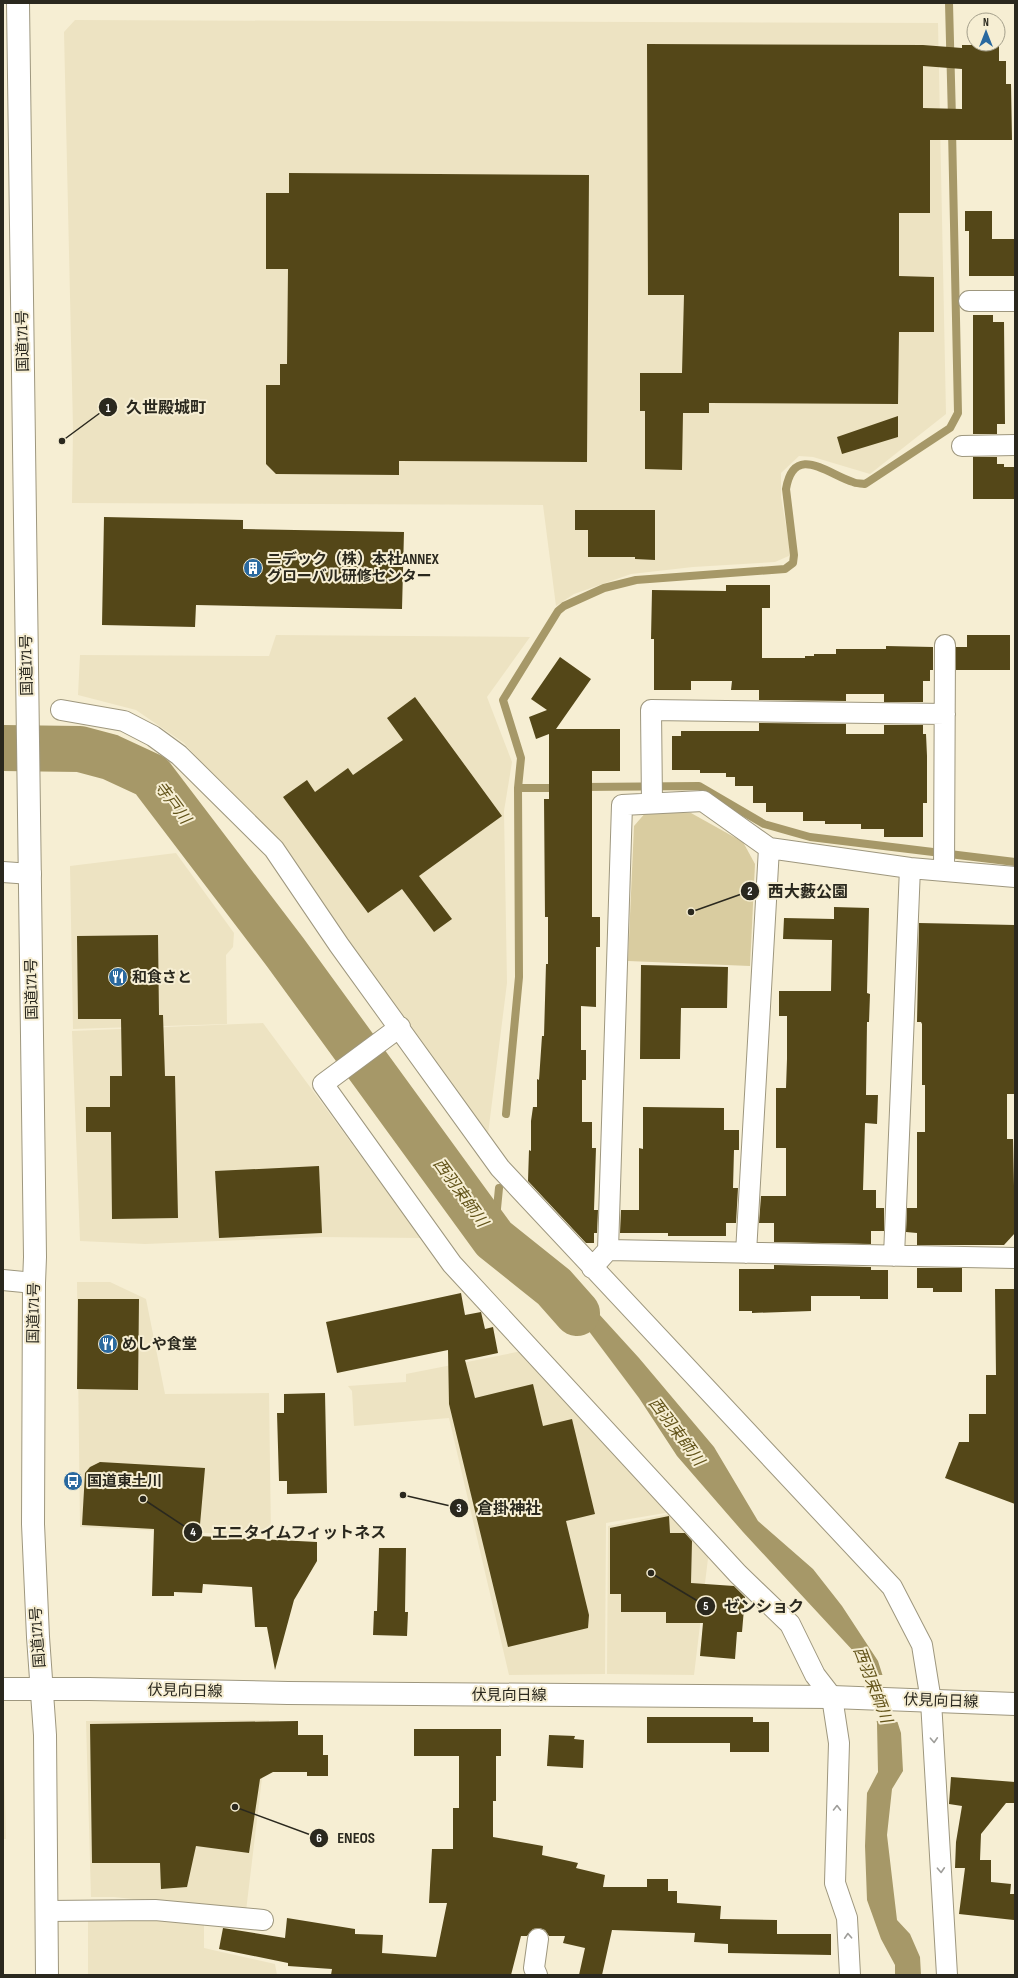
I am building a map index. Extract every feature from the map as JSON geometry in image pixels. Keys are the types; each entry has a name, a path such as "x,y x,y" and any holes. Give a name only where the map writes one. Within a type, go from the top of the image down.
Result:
{"main road":[{"name":"国道171号","path":"18,3 35,1257 33,1524 38,1637 45,1735 47,1975"},
{"name":"伏見向日線","path":"3,1689 42,1688 296,1693 832,1697 1015,1704"}],"street":[{"path":"968,300 1015,301"},
{"path":"962,446 1015,445"},
{"path":"944,871 945,645"},
{"path":"61,710 124,721 154,736 179,755 274,849 339,945 400,1027 500,1168 892,1587 922,1645 931,1701 947,1975"},
{"path":"652,803 651,710 945,714"},
{"path":"592,1268 608,1250 622,805 703,801 769,848 910,868 1015,877"},
{"path":"746,1253 769,848"},
{"path":"894,1256 910,868"},
{"path":"3,872 31,874"},
{"path":"400,1027 323,1084 452,1264 738,1574 790,1624 815,1675 832,1697 839,1743 835,1884 847,1918 850,1975"},
{"path":"608,1250 1015,1258"},
{"path":"3,1280 34,1283"},
{"path":"47,1911 155,1910 263,1920"},
{"path":"537,1975 534,1968 538,1939"}],"shaded area":[{"path":"75,20 938,23 946,414 870,474 813,457 799,456 781,473 781,497 791,555 775,562 693,567 631,574 574,594 556,606 543,505 72,503 73,428 64,32"},
{"path":"276,635 530,637 487,697 512,762 504,811 507,983 488,1134 284,854 184,743 136,710 78,695 80,655 269,656"},
{"path":"647,811 691,813 743,842 755,864 750,966 628,961 634,826"},
{"path":"176,853 234,933 233,947 226,955 227,1024 73,1029 70,866"},
{"path":"263,1023 421,1238 321,1237 145,1244 80,1241 72,1031"},
{"path":"77,1282 110,1282 146,1299 165,1394 269,1393 271,1536 80,1527"},
{"path":"522,1351 671,1512 606,1523 605,1674 509,1675 449,1418 354,1426 352,1391 348,1386 406,1382 406,1374"},
{"path":"674,1513 709,1550 694,1675 607,1674 608,1526"},
{"path":"269,1720 246,1911 114,1897 91,1897 86,1721"},
{"path":"3,1724 6,1839 3,1839"},
{"path":"88,1916 204,1922 204,1948 275,1964 277,1975 88,1975"}],"water":[{"path":"536,1266 567,1279 639,1358 714,1447 758,1521 813,1569 842,1606 878,1661 901,1733 903,1771 892,1789 887,1835 897,1920 910,1934 920,1957 921,1975 895,1975 895,1965 881,1939 867,1900 865,1846 867,1793 878,1772 877,1723 867,1672 856,1654 743,1532 677,1456 639,1398 582,1322 551,1290 522,1275"}],"pier":[{"path":"865,1675 885,1675 900,1722 875,1721"}],"building":[{"path":"647,44 923,45 962,48 962,45 966,45 966,52 999,52 999,61 1006,61 1006,84 1011,84 1012,140 930,140 930,213 899,213 899,276 934,277 934,332 899,332 898,404 709,403 709,413 683,413 682,470 645,469 645,411 640,411 640,373 682,373 684,295 648,295","holes":["923,66 962,69 962,109 923,108"]},
{"path":"289,173 589,175 587,462 399,461 399,475 276,474 266,464 266,385 280,385 280,364 287,364 288,269 266,269 266,193 289,193"},
{"path":"965,211 992,211 992,239 1015,239 1015,276 969,276 969,231 965,231"},
{"path":"973,315 993,315 993,322 1004,322 1005,424 997,424 997,434 973,434"},
{"path":"898,416 898,437 842,454 837,437"},
{"path":"973,457 997,457 997,464 1004,464 1004,467 1015,467 1015,499 973,499"},
{"path":"575,510 655,510 655,560 635,559 635,557 588,557 588,530 575,530"},
{"name":"ニデック（株）本社ANNEX グローバル研修センター","path":"104,517 243,520 243,529 404,532 402,609 196,605 195,627 102,625"},
{"path":"726,585 770,585 770,608 762,608 762,658 805,658 805,656 814,656 814,654 836,654 836,649 886,649 886,646 933,647 933,670 930,670 930,681 923,681 923,702 884,702 884,694 846,694 846,701 759,700 759,690 731,690 732,681 691,681 691,690 654,690 654,639 651,639 652,590 726,591"},
{"path":"967,635 1010,635 1010,670 956,670 956,647 967,647"},
{"path":"560,657 591,679 556,729 620,729 620,771 592,771 592,917 600,917 600,947 596,947 596,1007 581,1006 581,1050 586,1050 586,1080 582,1080 582,1122 592,1122 592,1148 596,1148 594,1210 598,1210 597,1233 594,1233 594,1243 586,1243 528,1181 529,1150 531,1151 531,1121 533,1107 537,1107 537,1079 539,1080 542,1036 544,1036 546,964 548,964 548,917 545,917 544,799 549,799 549,734 536,739 529,717 547,710 531,699"},
{"path":"415,697 502,816 419,876 452,919 434,932 402,889 368,913 283,797 307,780 315,792 348,768 353,775 403,740 387,718"},
{"path":"759,723 846,724 846,734 884,734 884,725 923,725 923,734 926,734 927,803 923,803 923,837 884,837 884,829 861,829 861,824 825,824 825,821 803,821 803,812 766,812 766,803 753,803 753,786 735,786 735,777 726,777 726,773 700,773 700,770 672,770 672,736 681,736 681,731 759,731"},
{"path":"834,907 869,908 867,993 870,994 869,1022 867,1022 866,1095 878,1095 877,1124 865,1123 863,1190 876,1190 876,1208 884,1208 884,1231 871,1231 871,1244 774,1242 774,1223 759,1223 761,1196 786,1196 786,1148 776,1148 776,1088 786,1088 787,1059 787,1016 779,1016 779,991 831,991 832,940 783,939 784,918 834,919"},
{"path":"919,923 1015,925 1015,1094 1007,1094 1007,1139 1013,1139 1015,1233 1004,1245 917,1245 917,1233 906,1232 907,1208 917,1208 917,1132 925,1132 925,1085 922,1085 922,1024 921,1022 917,1022"},
{"path":"158,935 159,1015 163,1015 165,1076 175,1076 178,1218 112,1219 111,1132 86,1132 86,1107 110,1107 110,1076 122,1076 121,1019 78,1019 77,936"},
{"path":"641,965 728,967 727,1008 681,1008 680,1059 640,1059"},
{"path":"643,1107 724,1108 724,1130 739,1130 739,1150 734,1150 733,1188 738,1188 736,1223 726,1223 726,1236 668,1236 668,1233 620,1233 621,1210 639,1210 639,1148 643,1149"},
{"path":"319,1166 322,1233 219,1238 215,1171"},
{"path":"774,1265 871,1267 871,1270 888,1270 888,1299 860,1299 860,1296 811,1296 811,1311 752,1313 752,1311 739,1311 739,1269 774,1269"},
{"path":"917,1268 962,1268 962,1292 933,1292 933,1288 917,1288"},
{"path":"995,1289 1015,1289 1015,1504 945,1478 959,1442 969,1442 969,1414 986,1414 986,1375 996,1375"},
{"path":"461,1293 465,1315 481,1312 485,1329 493,1327 498,1353 465,1360 475,1398 533,1384 543,1426 572,1419 595,1514 566,1521 589,1615 588,1628 508,1647 449,1404 448,1350 337,1373 326,1322"},
{"name":"めしや食堂","path":"78,1299 139,1299 138,1390 77,1389"},
{"path":"325,1393 327,1493 287,1494 287,1481 279,1481 277,1413 284,1413 284,1394"},
{"path":"100,1462 205,1468 199,1536 317,1542 317,1561 294,1600 275,1670 267,1627 255,1627 252,1587 203,1584 202,1593 174,1592 174,1596 152,1596 154,1529 82,1525 85,1473 90,1467"},
{"path":"669,1516 670,1533 685,1533 692,1541 691,1583 734,1586 745,1597 742,1632 737,1632 735,1659 700,1656 703,1623 666,1623 666,1612 621,1612 621,1594 610,1594 610,1528"},
{"path":"379,1548 406,1548 405,1612 408,1612 407,1636 373,1635 374,1611 377,1611"},
{"path":"647,1717 753,1717 753,1722 769,1722 769,1752 730,1752 730,1743 647,1743"},
{"path":"298,1721 298,1735 323,1735 323,1755 328,1755 328,1776 307,1776 307,1772 273,1772 260,1779 249,1853 196,1846 187,1887 161,1889 160,1863 92,1863 90,1724"},
{"path":"414,1729 501,1729 501,1756 496,1756 496,1801 493,1801 493,1837 543,1846 542,1855 578,1863 576,1868 605,1875 603,1887 647,1887 647,1879 668,1879 668,1891 677,1891 677,1903 721,1906 720,1919 777,1920 777,1934 831,1934 831,1955 728,1953 728,1944 694,1942 695,1933 612,1930 602,1975 579,1975 585,1948 563,1943 565,1936 549,1936 545,1930 539,1928 533,1929 527,1936 521,1936 511,1975 331,1975 332,1969 288,1966 288,1963 219,1949 223,1928 285,1938 287,1918 355,1929 355,1934 383,1935 382,1953 436,1957 447,1903 429,1903 432,1849 453,1849 453,1808 459,1808 459,1756 414,1756"},
{"path":"549,1735 575,1736 574,1739 584,1740 583,1768 547,1766"},
{"path":"951,1777 1015,1782 1015,1803 1006,1803 981,1834 980,1860 991,1860 991,1882 1011,1884 1010,1894 1015,1894 1014,1920 959,1914 965,1868 955,1868 956,1842 962,1806 949,1804"}],"waterway":[{"path":"949,3 952,119"},
{"path":"506,1114 519,977 518,788 521,758 503,700 558,611 564,606 604,588 636,580 785,569 793,563 794,555 786,489 790,475 796,467 804,464 814,465 854,483 865,484 950,428 958,413 952,130"},
{"name":"西羽束師川","path":"3,748 80,749 110,757 151,776 285,952 494,1239 554,1287 577,1313"},
{"path":"583,787 699,786 764,824 810,837 1015,862"},
{"path":"518,788 559,788"},
{"path":"494,1239 499,1188"}],"place":[{"name":"久世殿城町","path":"62,441"},
{"name":"ニデック（株）本社ANNEX グローバル研修センター","path":"253,568"},
{"name":"西大藪公園","path":"691,912"},
{"name":"和食さと","path":"118,977"},
{"name":"めしや食堂","path":"108,1344"},
{"name":"国道東土川","path":"73,1481"},
{"name":"倉掛神社","path":"403,1495"},
{"name":"エニタイムフィットネス","path":"143,1499"},
{"name":"ゼンショク","path":"651,1573"},
{"name":"ENEOS","path":"235,1807"}],"water label":[{"name":"寺戸川","path":"172,803"}]}
